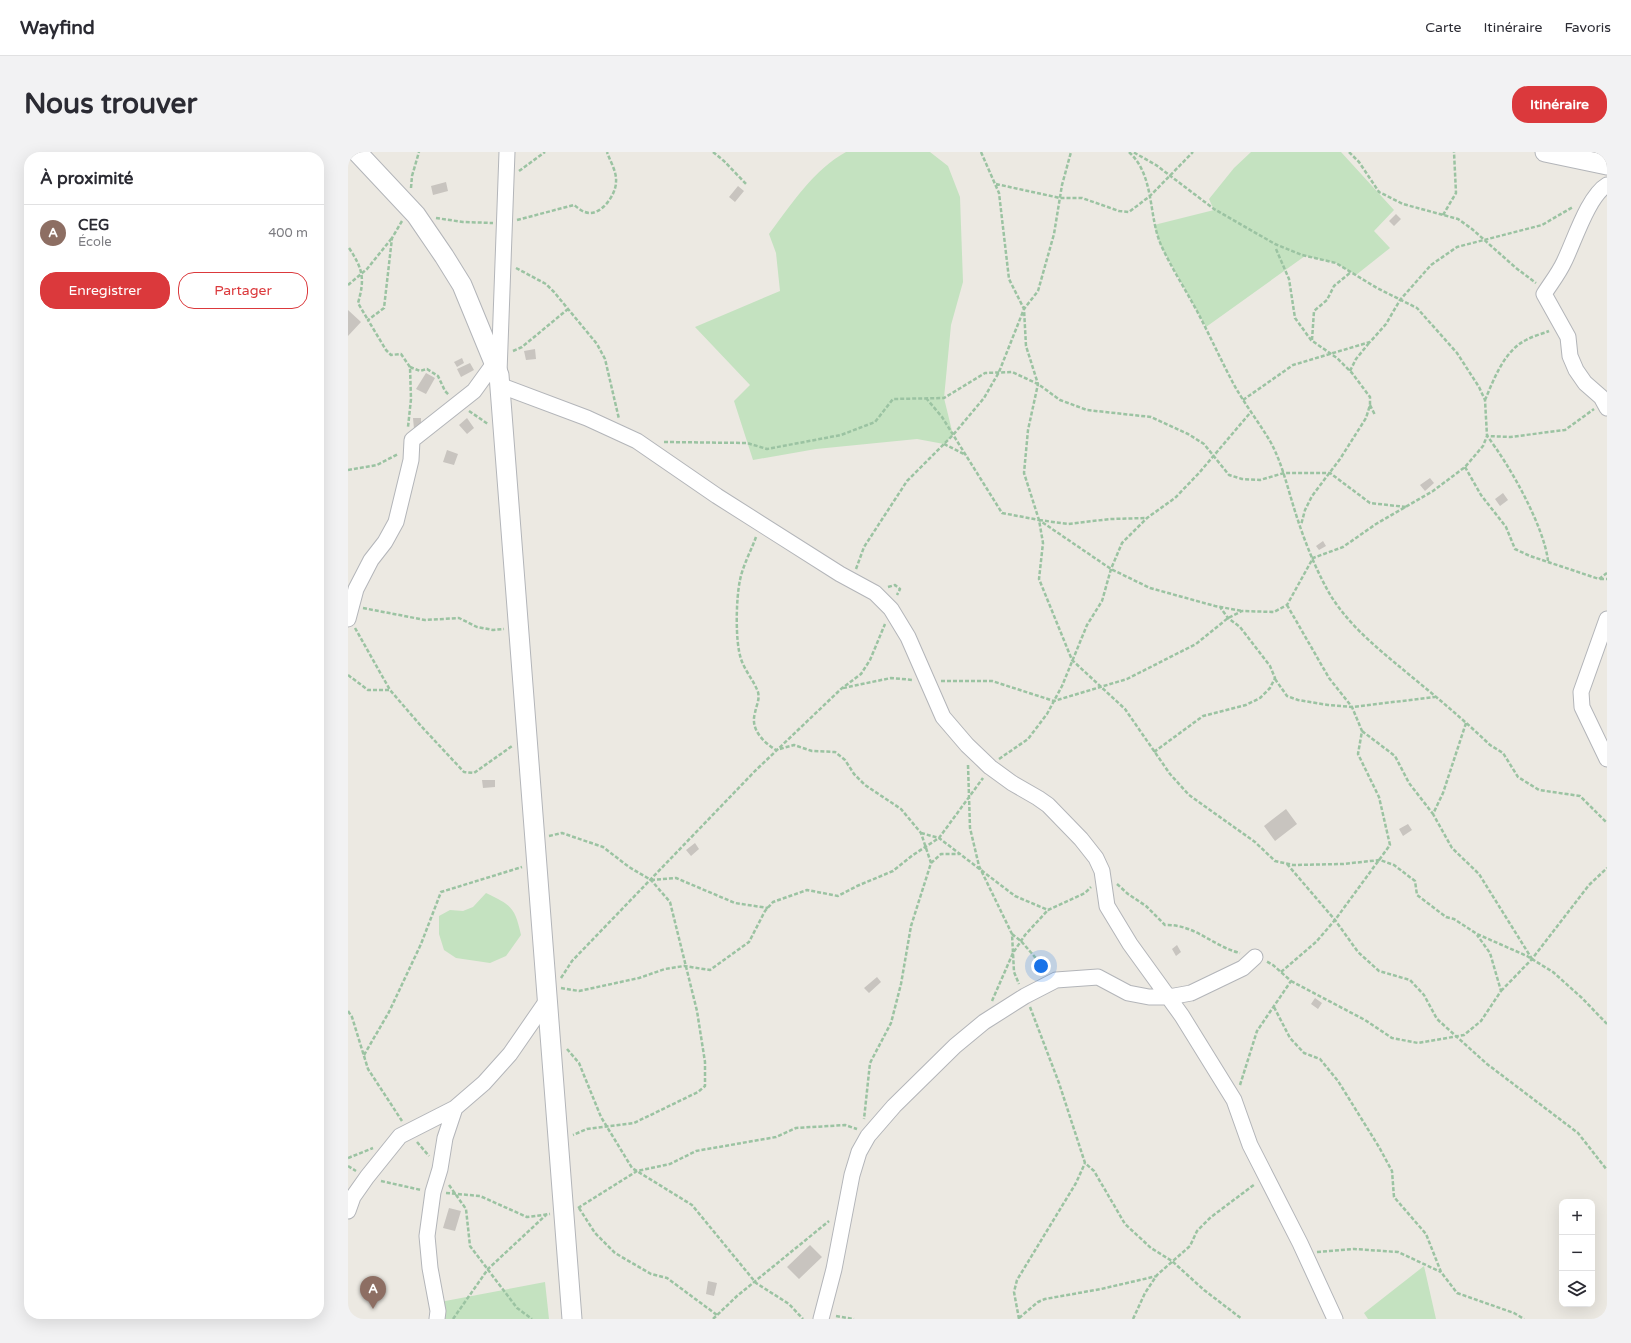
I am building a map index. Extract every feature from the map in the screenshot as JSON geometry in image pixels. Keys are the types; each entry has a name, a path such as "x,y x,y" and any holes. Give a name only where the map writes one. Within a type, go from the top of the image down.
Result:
{"street":[{"path":"357,152 412,212 462,285 498,370 587,418 637,441 761,524 875,594 891,609 908,637 943,717 967,745 990,767 1048,806 1084,843 1102,871 1107,906 1130,944 1169,997 1215,1067 1234,1100 1250,1146 1305,1252 1335,1319"},
{"path":"507,152 504,261 498,370 536,864 551,993 558,1140 572,1319"},
{"path":"1545,152 1607,165"},
{"path":"1605,405 1601,397 1585,383 1576,370 1570,356 1568,337 1544,294 1564,264 1581,225 1600,190 1607,185"},
{"path":"349,614 356,589 371,560 385,542 396,522 411,460 412,440 498,370"},
{"path":"1607,619 1582,692 1582,707 1607,759"},
{"path":"822,1317 834,1269 852,1175 859,1152 868,1136 894,1106 955,1046 984,1022 1025,996 1056,980 1098,977 1128,994 1149,997 1169,997 1191,993 1211,984 1243,968 1255,958"},
{"path":"348,1211 354,1197 367,1177 400,1136 455,1108 484,1083 510,1054 551,993"},
{"path":"437,1319 438,1311 430,1268 427,1236 433,1192 440,1169 445,1138 455,1108"}],"path":[{"path":"348,285 362,272 392,238 412,212 412,176 419,152"},
{"path":"506,181 545,152"},
{"path":"412,212 462,222 505,223 574,205 585,213 596,213 615,192 617,180 607,152"},
{"path":"713,152 724,161 747,185"},
{"path":"981,152 999,193 1008,279 1024,309 1026,346 1038,384 1028,430 1024,473 1039,520 1043,543 1039,579 1072,660 1125,709 1170,774 1189,794 1255,842 1275,861 1287,864 1343,864 1380,860 1394,866 1415,881 1417,895 1446,917 1454,918 1476,934 1532,959 1553,972 1582,998 1607,1024"},
{"path":"852,581 864,547 907,481 953,435 984,398 999,372 1024,309 1038,291 1054,234 1060,198 1071,152"},
{"path":"1129,152 1135,157 1142,170 1150,196 1154,225 1161,246 1243,400 1270,442 1284,473 1313,558 1328,591 1364,635 1490,745 1504,753 1518,777 1539,790 1580,796 1607,823"},
{"path":"1039,520 1111,569 1150,588 1220,607 1242,611 1274,612 1287,605 1313,558 1343,547 1376,524 1434,491 1465,467 1483,446 1487,436 1485,400 1479,387 1457,353 1417,308 1400,300 1336,263 1302,255 1275,244 1214,210 1169,175 1134,152"},
{"path":"995,184 1060,198 1082,198 1119,212 1129,212 1150,196 1193,152"},
{"path":"1349,152 1359,162 1379,192 1403,204 1458,219 1541,287 1544,294"},
{"path":"1443,215 1456,193 1454,152"},
{"path":"1350,371 1356,359 1386,324 1400,300 1431,265 1457,247 1542,226 1574,206"},
{"path":"368,320 384,308 392,238"},
{"path":"348,470 377,465 398,454 412,440 408,425 411,399 410,367 401,354 391,355 386,350 358,303 362,289 362,272 359,263 349,248"},
{"path":"1276,250 1289,279 1295,318 1312,340 1330,353 1350,371 1370,397 1370,404 1366,418 1330,473 1312,496 1305,510 1301,526"},
{"path":"504,261 546,284 597,344 605,359 624,435"},
{"path":"1312,340 1314,311 1327,300 1334,286 1351,272"},
{"path":"498,370 522,347 568,310"},
{"path":"1485,400 1500,367 1517,346 1526,340 1562,326"},
{"path":"1243,400 1293,365 1371,341"},
{"path":"637,441 694,444 747,443 767,450 841,435 875,422 893,399 944,398 985,373 1012,372 1038,384 1060,400 1087,410 1151,417 1204,444 1229,475 1242,479 1260,480 1284,473 1330,473 1370,503 1406,507"},
{"path":"926,398 942,417 1002,513 1068,524 1110,519 1147,518"},
{"path":"1370,404 1375,415"},
{"path":"1487,436 1510,437 1565,430 1605,405"},
{"path":"551,993 579,990 639,978 665,969 684,966 710,970 749,942 768,908 773,902 807,890 838,896 857,886 894,871 913,854 939,838 990,767 1010,750 1028,739 1047,714 1087,625 1102,600 1111,569 1122,543 1147,518 1175,498 1199,473 1250,412"},
{"path":"1487,436 1516,480 1536,522 1548,561"},
{"path":"944,444 965,454"},
{"path":"1465,467 1481,496 1506,527 1515,549 1530,556 1599,579 1607,579"},
{"path":"761,524 740,579 736,622 741,658 758,692 759,700 754,714 754,723 765,743 776,750 794,745 812,751 835,752 845,760 854,774 865,785 901,809 920,833 931,863"},
{"path":"1599,579 1607,573"},
{"path":"1287,605 1328,678 1352,707 1362,731 1395,756 1409,783 1433,814 1452,848 1479,874 1532,959"},
{"path":"1220,607 1228,618 1240,627 1270,666 1275,678 1287,696 1298,700 1352,707 1436,697"},
{"path":"551,993 572,961 776,750 841,689 861,674 870,660 891,609"},
{"path":"841,689 891,678 926,681 992,681 1054,701 1127,679 1196,644 1228,618 1242,611"},
{"path":"349,614 425,620 459,618 477,627 493,630 519,628"},
{"path":"349,614 390,690 464,772 469,774 482,768 527,735"},
{"path":"348,675 368,690 390,690"},
{"path":"1154,752 1203,716 1246,706 1260,698 1270,688 1275,678"},
{"path":"1433,814 1443,793 1466,723"},
{"path":"1281,972 1316,942 1335,920 1390,845 1379,797 1358,754 1362,731"},
{"path":"967,745 970,828 979,866 1012,934 1014,972 1025,996 1056,1076 1085,1163 1094,1171 1125,1224 1151,1248 1172,1261 1204,1290 1242,1319"},
{"path":"535,838 562,833 603,848 629,867 651,880 670,902 684,966 696,1011 705,1062 705,1086 698,1092 634,1123 587,1129 558,1140"},
{"path":"864,1126 870,1063 891,1023 901,984 911,926 931,863 940,854 960,854"},
{"path":"364,1055 389,1012 415,958 441,892 506,871 536,864"},
{"path":"1287,864 1335,920 1358,952 1379,970 1410,980 1424,995 1437,1019 1533,1101 1578,1134 1607,1170"},
{"path":"1291,981 1365,1020 1392,1038 1418,1043 1464,1035 1481,1021 1501,991 1532,959 1589,885 1607,868"},
{"path":"651,880 676,878 735,903 768,908"},
{"path":"984,1022 1013,953 1021,941 1048,910"},
{"path":"1012,934 1021,941 1056,980"},
{"path":"1476,934 1490,953 1501,991"},
{"path":"1274,1007 1290,1038 1304,1053 1320,1059 1338,1081 1379,1147 1392,1171 1394,1197 1426,1234 1441,1272 1457,1293 1514,1313 1524,1319"},
{"path":"564,1046 579,1063 601,1117 632,1168 692,1204 756,1283 789,1304 803,1319"},
{"path":"453,1319 488,1269 563,1211 637,1171 670,1164 696,1151 776,1137 796,1128 845,1125 864,1132"},
{"path":"1019,1319 1014,1292 1017,1280 1076,1183 1085,1163"},
{"path":"348,1166 367,1177 433,1192 480,1196 527,1217 563,1211 595,1233 615,1253 651,1274 667,1278 717,1314"},
{"path":"1133,1319 1145,1293 1157,1275 1190,1246 1197,1231 1211,1217 1253,1186 1264,1173"},
{"path":"713,1319 717,1314 846,1207"},
{"path":"1305,1252 1354,1249 1398,1252 1441,1272"},
{"path":"1019,1319 1038,1302 1046,1299 1101,1289 1157,1275"},
{"path":"822,1317 854,1319"}],"green space":[{"path":"846,152 930,152 948,166 960,197 963,282 951,325 944,398 953,435 944,444 917,439 816,449 753,460 734,401 750,385 695,327 780,291 776,253 769,234 813,178 834,159"},
{"path":"1251,152 1341,152 1394,210 1374,231 1390,248 1356,275 1336,263 1305,256 1206,327 1161,246 1154,225 1214,210 1209,199 1234,168"},
{"path":"486,893 511,908 517,918 521,935 506,956 490,963 456,958 444,950 439,934 439,916 450,910 463,911 473,907"},
{"path":"1424,1266 1436,1319 1368,1319 1364,1313"},
{"path":"545,1282 549,1319 442,1319 440,1302"}],"building":[{"path":"446,182 448,191 433,195 431,186"},
{"path":"738,186 744,191 735,202 729,197"},
{"path":"1396,214 1401,219 1394,226 1389,221"},
{"path":"348,310 361,322 348,336"},
{"path":"535,349 536,359 526,360 524,351"},
{"path":"462,358 464,363 457,367 454,362"},
{"path":"470,363 474,370 461,377 457,369"},
{"path":"426,373 435,378 426,394 416,389"},
{"path":"413,418 421,418 421,428 414,429"},
{"path":"467,418 474,428 467,434 459,425"},
{"path":"447,450 458,454 454,465 443,462"},
{"path":"1430,478 1434,483 1425,491 1420,485"},
{"path":"1503,493 1508,500 1500,506 1495,499"},
{"path":"1323,541 1326,546 1319,550 1316,546"},
{"path":"482,780 495,780 495,787 483,788"},
{"path":"1286,809 1297,824 1275,841 1264,826"},
{"path":"1408,824 1412,830 1403,836 1399,829"},
{"path":"695,843 699,849 691,856 686,850"},
{"path":"1177,945 1181,952 1176,956 1172,949"},
{"path":"877,977 881,982 869,993 864,988"},
{"path":"1315,998 1322,1003 1318,1009 1311,1004"},
{"path":"449,1208 461,1211 455,1231 443,1228"},
{"path":"810,1245 822,1257 799,1279 787,1267"},
{"path":"708,1281 717,1283 714,1296 706,1294"}],"place":[{"name":"CEG","path":"373,1309"}]}
